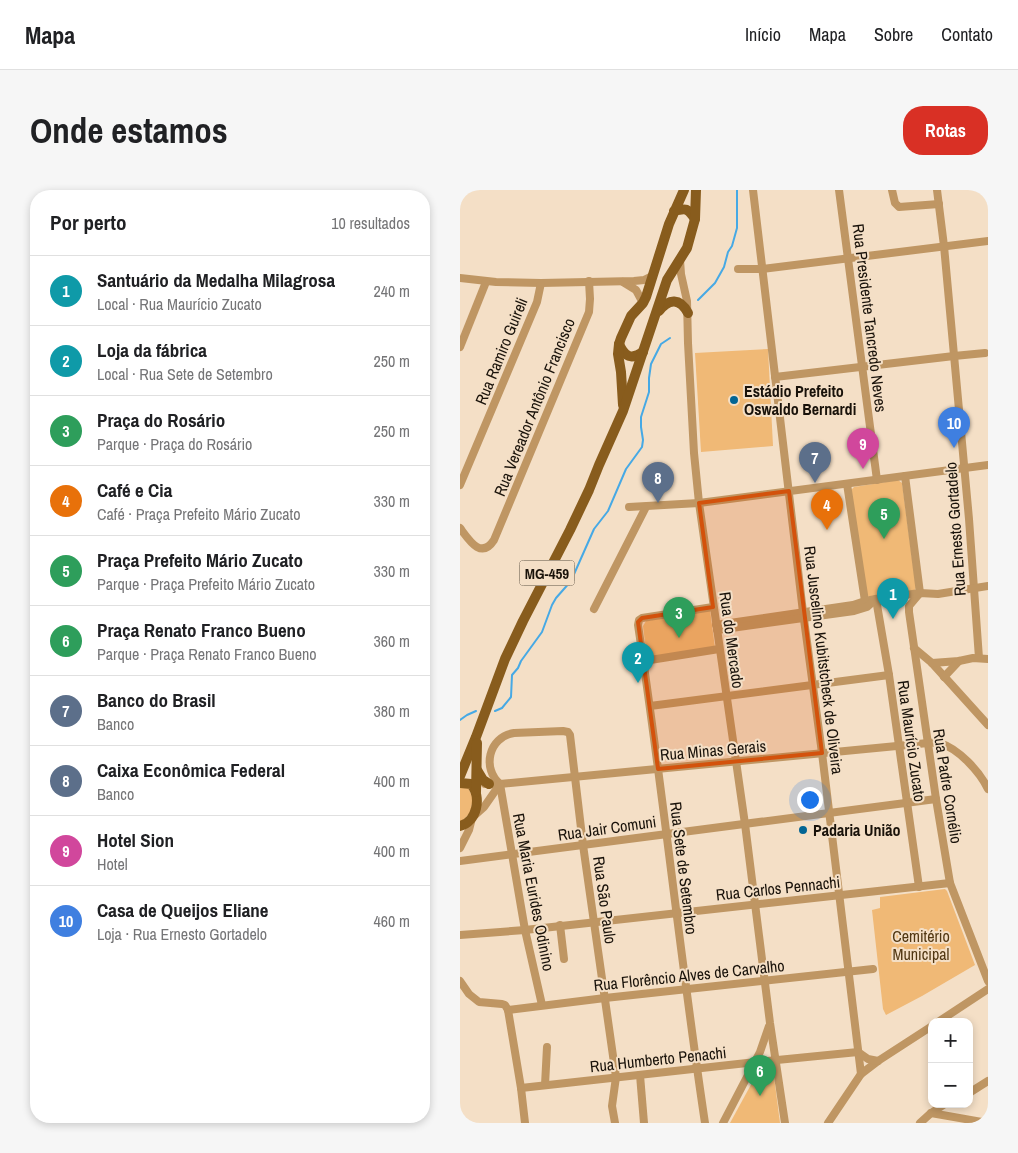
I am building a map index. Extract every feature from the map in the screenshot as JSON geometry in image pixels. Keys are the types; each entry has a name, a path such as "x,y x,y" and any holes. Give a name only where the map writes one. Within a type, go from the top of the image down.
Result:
{"main road":[{"name":"MG-459","path":"623,411 618,354 620,338 631,316 643,303 668,224 684,190"},
{"name":"MG-459","path":"460,835 477,802 468,784 476,737 523,621 570,530 623,411 667,280 687,248 695,219 696,190"},
{"path":"674,211 686,209 691,211 695,219"},
{"path":"656,314 667,303 677,302 681,303 688,313"},
{"path":"619,344 626,355 632,357 643,352"},
{"name":"MG-459","path":"468,784 477,769 476,737"},
{"path":"477,769 480,776 489,784"}],"street":[{"name":"Rua Juscelino Kubitstcheck de Oliveira","path":"753,190 774,377 861,1074"},
{"name":"Rua Presidente Tancredo Neves","path":"840,190 877,480"},
{"path":"892,190 895,203 899,207 939,204"},
{"name":"Rua Ernesto Gortadelo","path":"937,190 944,246 969,519 979,658"},
{"path":"738,269 762,269 988,241"},
{"name":"Rua do Mercado","path":"680,260 688,313 694,453 699,503 785,1123"},
{"path":"460,278 486,282 541,283 634,281 644,280 652,276"},
{"name":"Rua Vereador Antônio Francisco","path":"460,528 470,542 479,548 488,548 494,540 589,312 589,281"},
{"path":"621,281 636,290 643,303"},
{"path":"460,347 486,282"},
{"name":"Rua Ramiro Guireli","path":"460,485 536,302 541,283"},
{"path":"774,377 985,354"},
{"path":"629,507 699,503 988,465"},
{"path":"905,476 920,593"},
{"path":"847,484 864,601"},
{"path":"594,609 646,507"},
{"path":"804,615 876,599 920,593 938,594 988,586"},
{"name":"Rua Padre Cornélio","path":"920,593 909,608 950,883 988,981"},
{"path":"716,628 861,609 870,605 876,599"},
{"name":"Rua Maurício Zucato","path":"876,599 889,675 919,887"},
{"name":"Rua Sete de Setembro","path":"705,1123 696,1068 638,625 639,620 642,618 713,607"},
{"path":"914,648 932,663 988,725"},
{"path":"644,661 720,649"},
{"path":"932,663 979,658 988,659"},
{"path":"944,677 959,661"},
{"path":"650,706 889,675"},
{"name":"Rua São Paulo","path":"563,730 568,732 570,736 583,845 616,1077 612,1106 614,1123"},
{"name":"Rua Maria Eurides Odinino","path":"542,1005 525,930 500,784 494,778 490,766 491,751 496,741 507,734 563,730"},
{"path":"928,742 941,744 953,750 980,776 988,789"},
{"name":"Rua Minas Gerais","path":"468,784 500,784 928,742"},
{"path":"460,848 469,830 468,821 484,807 500,784"},
{"name":"Rua Jair Comuni","path":"460,861 936,799"},
{"name":"Rua Carlos Pennachi","path":"460,935 525,930 950,883"},
{"path":"560,926 564,959"},
{"name":"Rua Florêncio Alves de Carvalho","path":"508,1010 872,970"},
{"path":"460,981 469,994 479,1002 502,1004 508,1010 525,1123"},
{"path":"944,1018 988,989"},
{"path":"723,1123 756,1062 770,1023"},
{"path":"828,1123 861,1074 928,1029"},
{"path":"545,1085 547,1046"},
{"path":"858,1052 868,1059 878,1061"},
{"name":"Rua Humberto Penachi","path":"521,1088 858,1052"},
{"path":"640,1075 644,1123"},
{"path":"973,1090 988,1081"},
{"path":"920,1123 938,1108"},
{"path":"930,1113 988,1122"}],"highlighted area":[{"path":"789,491 822,753 658,769 638,622 642,618 713,607 699,503"}],"green space":[{"name":"Estádio Prefeito Oswaldo Bernardi","path":"768,349 773,446 701,452 695,353"},
{"path":"898,480 902,483 916,588 914,591 870,597 867,595 851,490 854,487"},
{"path":"710,610 715,648 647,658 643,626 646,621"},
{"path":"460,786 468,787 473,799 470,813 460,823"},
{"name":"Cemitério Municipal","path":"945,889 975,965 886,1015 883,1009 872,910 880,908 880,897"},
{"path":"770,1066 773,1069 780,1123 730,1123 759,1070"}],"waterway":[{"path":"698,300 715,283 732,246 737,228 737,190"},
{"path":"495,711 502,708 511,697 512,675 542,632 552,605 571,581 594,529 608,511 626,469 642,447 641,417 649,392 651,364 661,344 670,338"},
{"path":"460,720 476,711"}],"place":[{"name":"Estádio Prefeito Oswaldo Bernardi","path":"734,400"},
{"name":"Casa de Queijos Eliane","path":"954,448"},
{"name":"Hotel Sion","path":"863,469"},
{"name":"Banco do Brasil","path":"815,483"},
{"name":"Caixa Econômica Federal","path":"658,503"},
{"name":"Café e Cia","path":"827,530"},
{"name":"Praça Prefeito Mário Zucato","path":"884,539"},
{"name":"Santuário da Medalha Milagrosa","path":"893,619"},
{"name":"Praça do Rosário","path":"679,638"},
{"name":"Loja da fábrica","path":"638,683"},
{"name":"Padaria União","path":"803,830"},
{"name":"Praça Renato Franco Bueno","path":"760,1096"}]}
